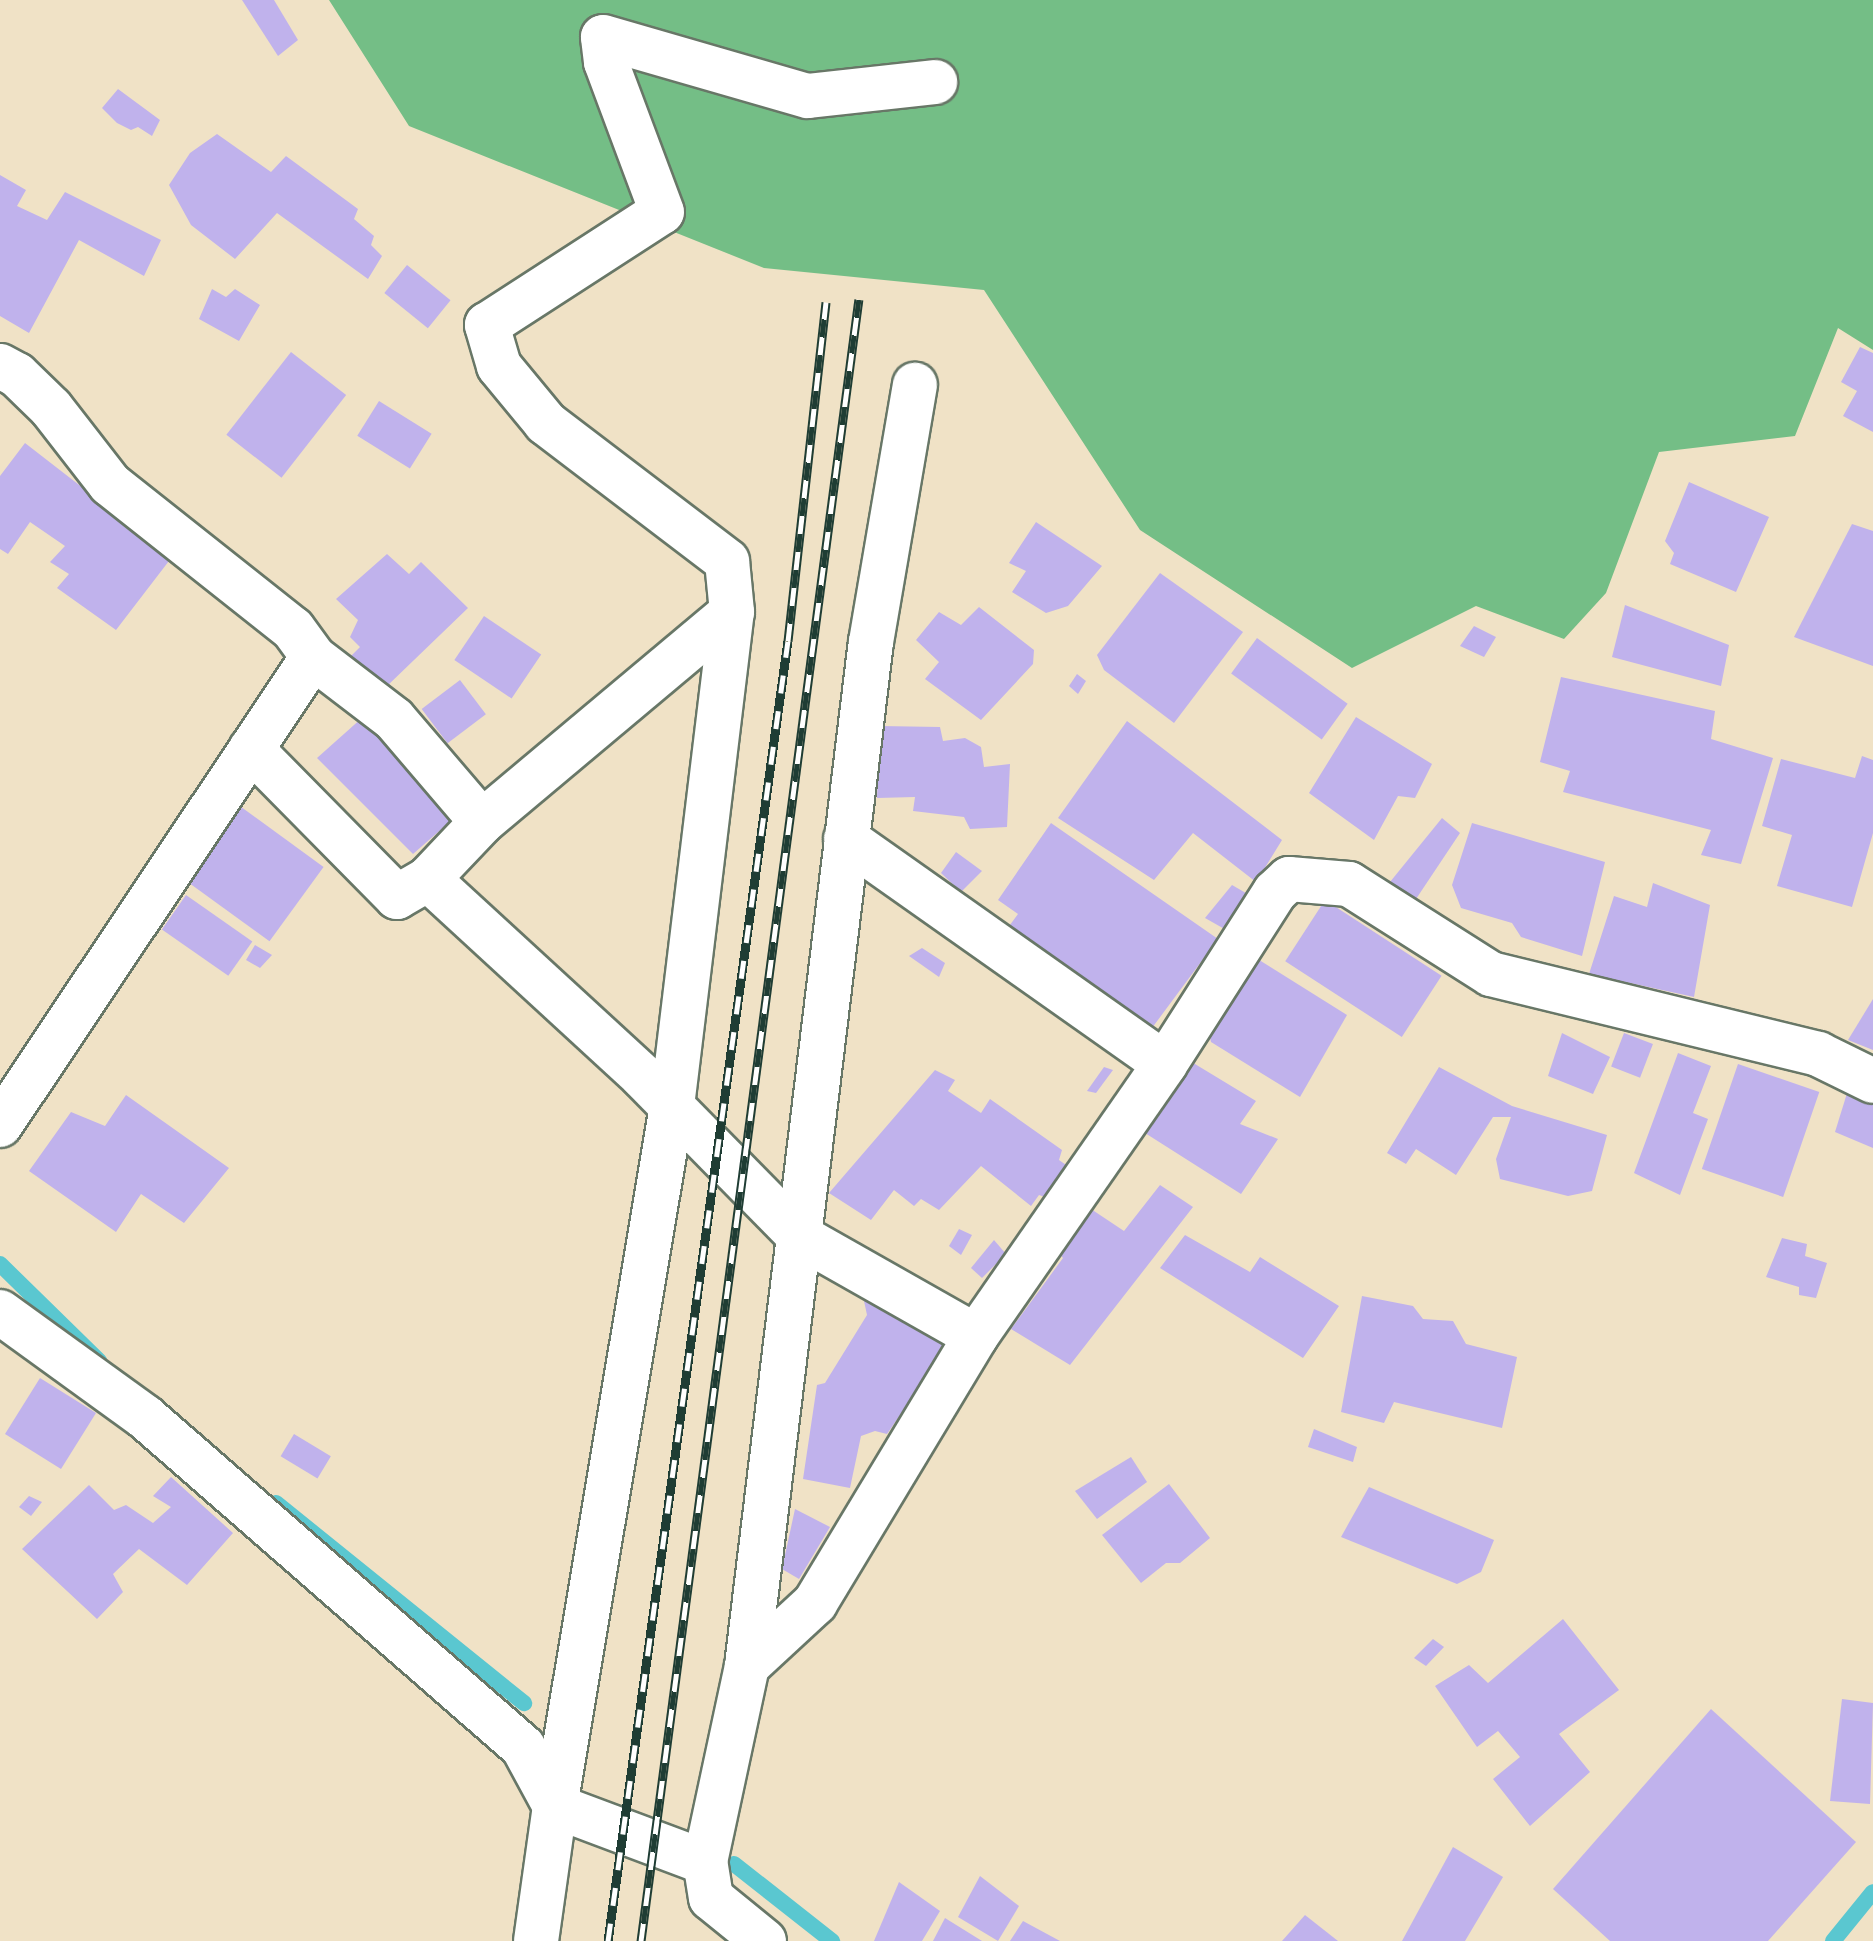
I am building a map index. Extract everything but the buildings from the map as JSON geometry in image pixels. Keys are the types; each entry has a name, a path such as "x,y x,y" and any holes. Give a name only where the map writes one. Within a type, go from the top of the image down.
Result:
{"street":[{"path":"536,1941 555,1806 672,1106 732,612 727,561 546,423 499,366 487,325 662,212 606,62 603,37 808,96 935,82"},
{"path":"0,366 17,375 51,408 110,484 293,629 313,657 394,719 482,822"},
{"path":"764,1941 711,1898 705,1862 747,1666 871,642 915,385"},
{"path":"251,749 397,897 428,879 482,822 732,612"},
{"path":"0,1125 313,657"},
{"path":"846,839 1165,1064"},
{"path":"428,879 672,1106 799,1236 976,1336"},
{"path":"747,1666 815,1603 976,1336 1165,1064 1275,892 1289,879 1349,884 1491,974 1818,1054 1873,1081"},
{"path":"0,1312 145,1417 523,1747 555,1806 705,1862"}],"green space":[{"path":"329,0 1873,0 1873,350 1838,328 1795,436 1659,452 1606,593 1564,639 1476,606 1352,668 1140,530 984,290 764,268 409,126"}],"waterway":[{"path":"0,1264 99,1361"},
{"path":"276,1503 524,1703"},
{"path":"734,1864 832,1941"},
{"path":"1833,1941 1873,1892"}],"railway":[{"path":"641,1941 859,299"},
{"path":"608,1941 788,641 826,302"}]}
